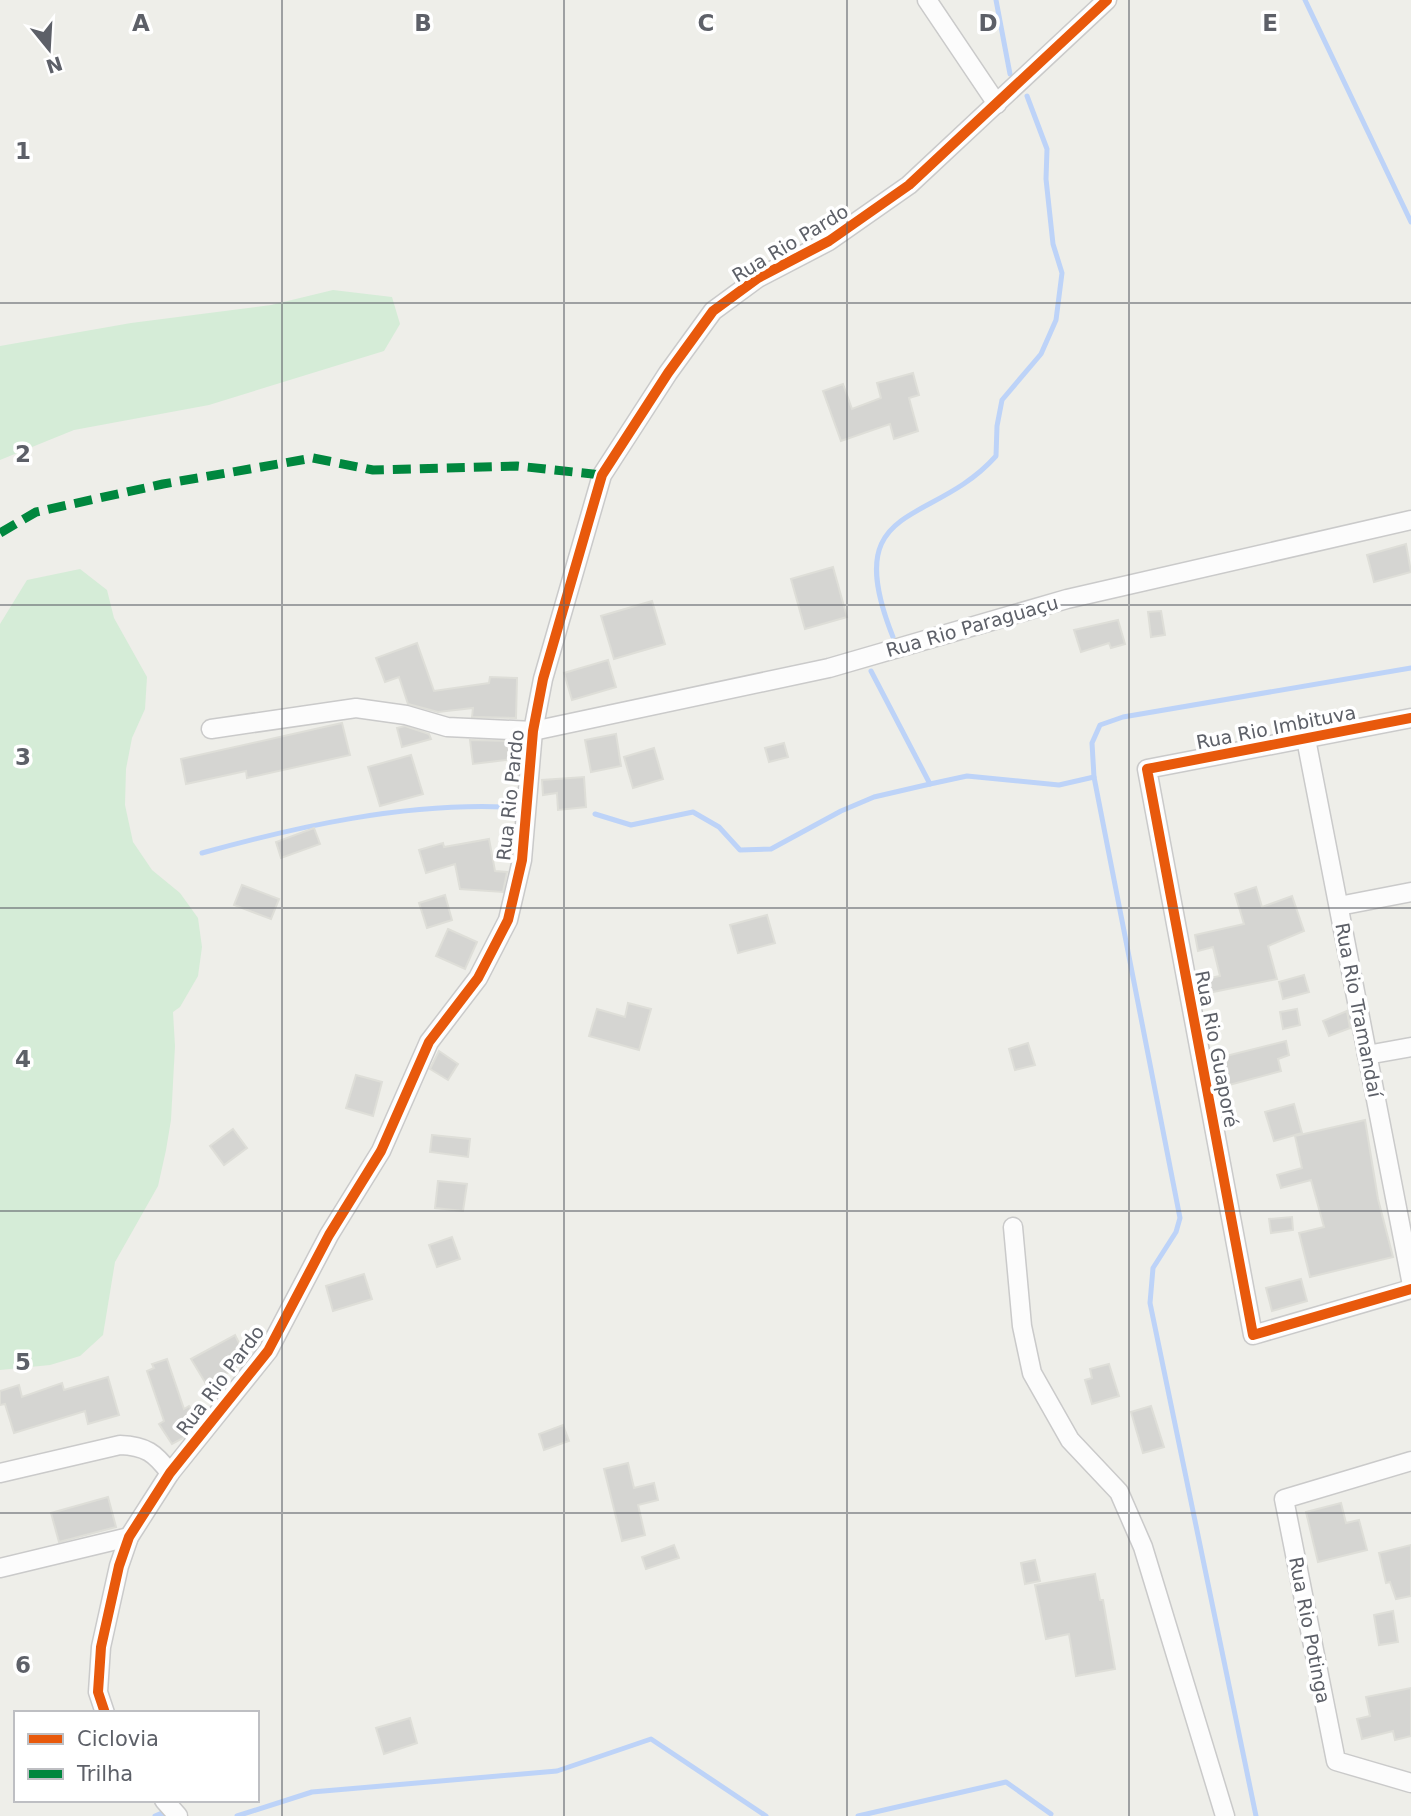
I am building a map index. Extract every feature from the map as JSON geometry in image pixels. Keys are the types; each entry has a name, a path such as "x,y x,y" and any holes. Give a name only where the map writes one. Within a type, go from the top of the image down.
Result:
{"street":[{"path":"928,0 997,104"},
{"name":"Rua Rio Pardo","path":"104,1711 98,1692 101,1647 119,1566 129,1537 170,1473 268,1351 329,1235 381,1151 429,1041 478,978 508,920 522,860 533,732 543,680 602,475 668,373 713,311 758,278 829,241 864,219 909,185 1107,0"},
{"name":"Rua Rio Paraguaçu","path":"211,729 356,708 406,715 447,727 533,732 829,668 1067,598 1411,520"},
{"name":"Rua Rio Imbituva","path":"1147,769 1411,719"},
{"name":"Rua Rio Tramandaí","path":"1306,739 1411,1280"},
{"name":"Rua Rio Guaporé","path":"1147,769 1253,1335 1411,1289"},
{"path":"1339,906 1411,892"},
{"path":"1367,1055 1411,1047"},
{"path":"1013,1227 1022,1326 1032,1373 1070,1440 1119,1492 1143,1547 1225,1816"},
{"path":"0,1473 120,1445 140,1446 155,1453 170,1473"},
{"name":"Rua Rio Potinga","path":"1411,1461 1284,1499 1336,1761 1411,1783"},
{"path":"0,1568 129,1537"},
{"path":"166,1802 178,1816"}],"green space":[{"path":"333,290 392,297 400,324 384,351 209,405 74,430 0,460 0,346 131,323 271,305"},
{"path":"80,569 107,590 114,618 147,677 145,709 132,738 126,769 125,805 133,842 152,870 180,893 198,918 202,947 198,976 180,1007 173,1012 175,1046 171,1120 158,1186 115,1262 103,1335 80,1356 50,1365 0,1370 0,624 27,580"}],"building":[{"path":"913,373 919,395 909,398 918,431 894,439 890,424 841,441 823,391 843,384 852,409 881,398 877,383"},
{"path":"1406,544 1411,572 1374,582 1367,555"},
{"path":"833,567 847,617 805,629 791,579"},
{"path":"652,601 665,644 614,659 601,616"},
{"path":"1161,611 1165,635 1151,637 1148,612"},
{"path":"1118,620 1125,644 1111,648 1109,643 1081,652 1074,630"},
{"path":"417,643 434,691 489,683 490,677 517,678 516,718 472,717 473,708 438,712 408,704 399,677 385,682 376,658"},
{"path":"608,660 616,687 572,700 564,673"},
{"path":"342,723 350,755 247,778 246,771 186,784 181,759"},
{"path":"405,726 429,734 431,739 402,747 397,728"},
{"path":"616,734 621,766 591,772 585,740"},
{"path":"470,740 513,741 515,759 473,764"},
{"path":"784,743 788,757 769,762 765,748"},
{"path":"654,748 663,779 633,788 624,757"},
{"path":"411,755 423,794 380,806 368,767"},
{"path":"584,777 586,807 558,810 557,793 543,795 542,780"},
{"path":"314,828 320,844 281,858 276,842"},
{"path":"489,839 495,871 507,872 503,892 460,889 455,864 426,873 419,850 443,843 444,847"},
{"path":"242,885 279,899 271,919 234,905"},
{"path":"1256,887 1262,907 1292,896 1304,931 1268,946 1277,979 1208,993 1205,979 1220,976 1213,947 1198,951 1195,935 1244,924 1235,894"},
{"path":"445,895 452,920 427,928 419,903"},
{"path":"767,915 775,943 738,953 730,925"},
{"path":"448,929 477,942 465,969 436,956"},
{"path":"1304,975 1309,992 1283,999 1279,982"},
{"path":"628,1003 651,1009 639,1050 589,1036 597,1009 625,1017"},
{"path":"1297,1009 1300,1025 1283,1029 1280,1012"},
{"path":"1347,1011 1350,1028 1329,1036 1323,1021"},
{"path":"1286,1041 1289,1055 1278,1059 1281,1071 1229,1085 1222,1057"},
{"path":"1028,1043 1035,1065 1015,1070 1009,1049"},
{"path":"439,1051 458,1064 448,1080 430,1069"},
{"path":"356,1075 382,1082 373,1116 346,1108"},
{"path":"1294,1104 1302,1133 1274,1141 1265,1112"},
{"path":"1365,1120 1378,1199 1393,1257 1310,1277 1299,1233 1324,1227 1311,1180 1281,1188 1277,1175 1302,1168 1295,1136"},
{"path":"233,1129 247,1148 224,1165 210,1146"},
{"path":"432,1135 470,1139 468,1157 430,1152"},
{"path":"438,1181 467,1184 463,1211 435,1208"},
{"path":"1292,1217 1293,1230 1271,1233 1269,1219"},
{"path":"452,1237 460,1259 437,1267 429,1245"},
{"path":"364,1274 372,1299 333,1311 326,1286"},
{"path":"1301,1279 1307,1301 1272,1311 1266,1288"},
{"path":"235,1335 247,1359 208,1387 191,1359"},
{"path":"167,1359 184,1409 189,1406 198,1420 185,1437 172,1444 159,1424 164,1421 147,1371 154,1368 152,1364"},
{"path":"1109,1364 1119,1396 1092,1404 1085,1380 1092,1378 1090,1369"},
{"path":"108,1377 119,1415 88,1424 85,1411 14,1433 5,1404 0,1405 0,1391 19,1385 22,1397 62,1383 64,1390"},
{"path":"1151,1406 1164,1447 1143,1453 1131,1412"},
{"path":"563,1425 569,1441 544,1450 539,1434"},
{"path":"628,1463 634,1488 654,1483 658,1500 638,1505 645,1535 622,1541 604,1469"},
{"path":"108,1497 116,1527 59,1542 51,1513"},
{"path":"1341,1503 1346,1523 1359,1520 1367,1550 1318,1562 1306,1512"},
{"path":"674,1545 679,1558 646,1569 642,1557"},
{"path":"1411,1545 1411,1596 1396,1599 1390,1582 1386,1583 1379,1553"},
{"path":"1035,1560 1040,1581 1025,1584 1021,1563"},
{"path":"1095,1574 1100,1600 1103,1600 1115,1669 1076,1676 1069,1634 1046,1639 1035,1585"},
{"path":"1393,1611 1398,1642 1379,1645 1374,1615"},
{"path":"1411,1688 1411,1736 1395,1740 1393,1731 1362,1739 1357,1719 1370,1716 1366,1697"},
{"path":"410,1718 417,1743 384,1754 376,1728"}],"waterway":[{"path":"996,0 1010,74"},
{"path":"1305,0 1411,222"},
{"path":"893,637 879,593 877,561 885,538 900,522 971,479 996,456 997,426 1002,400 1041,354 1056,320 1062,273 1053,244 1046,179 1047,149 1027,96"},
{"path":"1256,1816 1150,1303 1153,1268 1176,1232 1180,1218 1094,777 1092,743 1100,725 1123,717 1411,668"},
{"path":"871,671 930,784 967,776 1059,785 1094,777"},
{"path":"595,814 631,825 693,812 719,827 740,850 771,849 841,811 874,797 930,784"},
{"path":"202,853 352,818 429,809 505,807"},
{"path":"237,1816 312,1792 557,1771 651,1739 766,1816"},
{"path":"858,1816 1006,1782 1051,1814"},
{"path":"155,1816 162,1813 165,1816"}],"marked path":[{"path":"0,533 36,512 163,484 313,458 373,470 517,466 602,475"}],"cycle path":[{"path":"104,1711 98,1692 101,1647 119,1566 129,1537 170,1473 268,1351 329,1235 381,1151 429,1042 478,978 508,920 522,860 533,731 543,679 602,475 668,373 713,311 758,278 829,241 909,185 1107,0"},
{"path":"1411,718 1147,769 1253,1335 1411,1289"}]}
